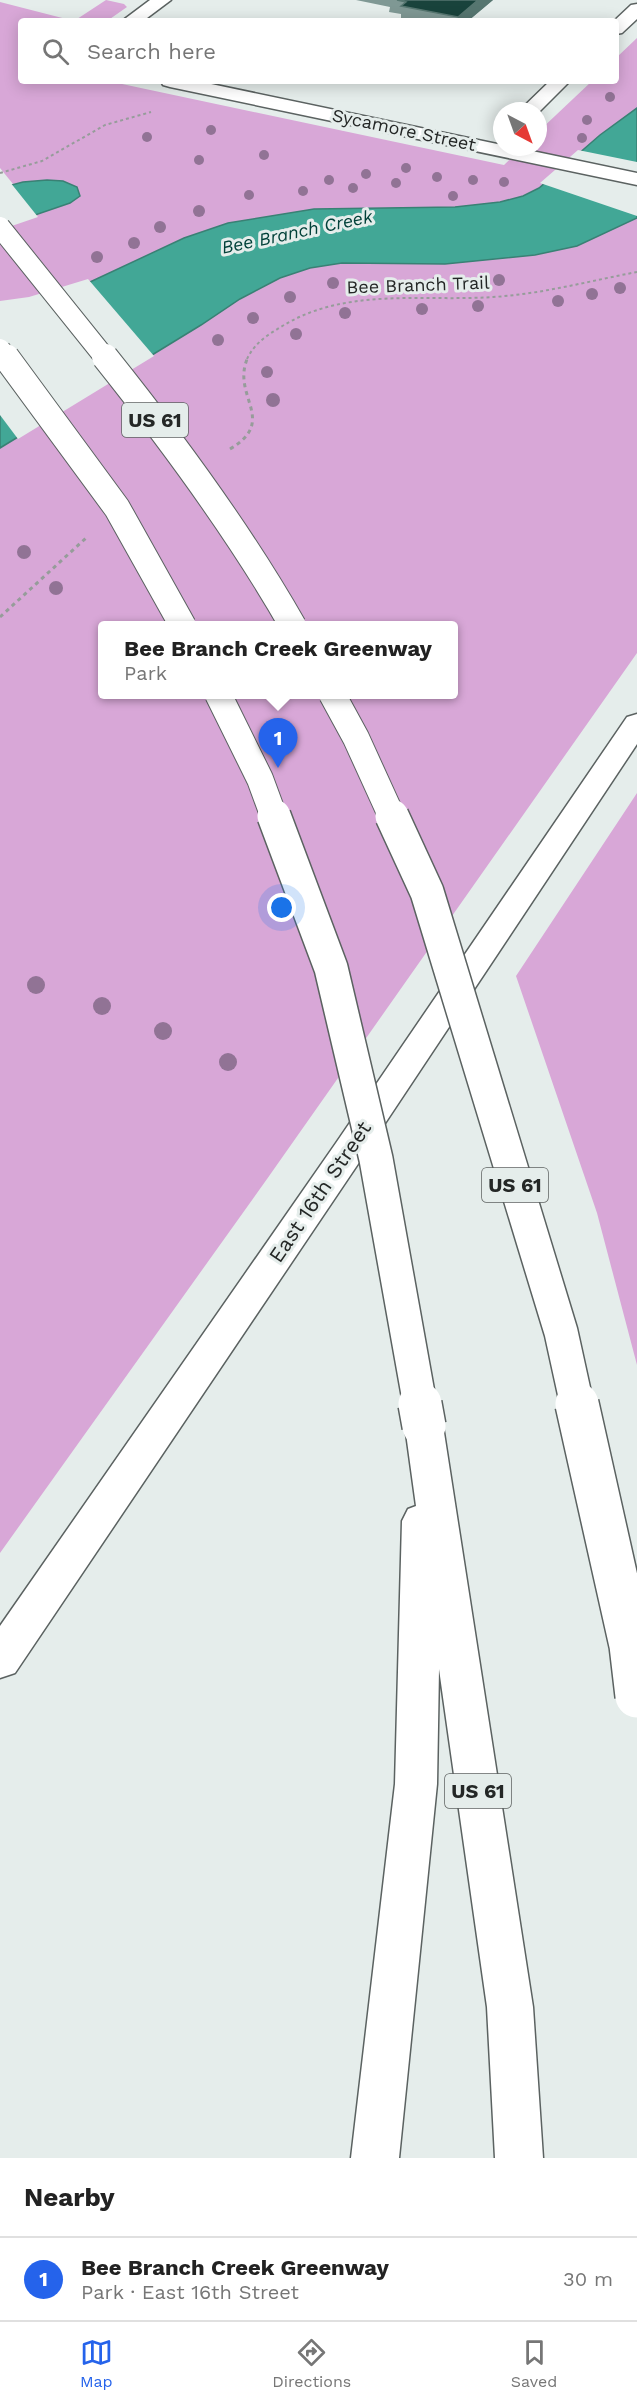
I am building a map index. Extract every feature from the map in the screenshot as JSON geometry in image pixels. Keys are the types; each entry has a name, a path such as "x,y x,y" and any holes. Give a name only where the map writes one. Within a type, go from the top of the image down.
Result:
{"main road":[{"path":"135,18 162,0"},
{"path":"619,26 637,9"},
{"name":"Sycamore Street","path":"186,84 493,141"},
{"path":"539,102 558,84"},
{"name":"Sycamore Street","path":"535,156 637,179"},
{"name":"US 61","path":"0,227 167,434 271,587 290,621"},
{"path":"0,349 117,508 180,621"},
{"name":"US 61","path":"220,699 260,779 331,968 376,1159 424,1426 510,2007 519,2158"},
{"name":"US 61","path":"335,699 356,738 430,903 561,1332 631,1645 637,1696"},
{"name":"East 16th Street","path":"0,1660 633,737"},
{"path":"375,2158 416,1784 424,1426"}],"path":[{"path":"0,173 42,161 66,149 105,124 153,111"},
{"name":"Bee Branch Trail","path":"229,449 249,435 253,424 252,411 241,382 247,357 255,344 275,328 327,303 354,299 491,297 542,292 637,272"},
{"path":"0,617 75,546 91,535"}],"shaded area":[{"path":"106,0 124,4 127,7 111,18 79,18"},
{"path":"0,2 62,18 18,18 18,84 122,84 504,165 514,156 547,156 547,124 589,84 619,84 619,55 637,38 637,653 267,1179 0,1553 0,448 4,444 30,300 0,304 0,227 70,203 80,195 63,181 47,180 13,184 0,168"},
{"path":"637,793 637,1365 597,1213 516,976"}],"water":[{"name":"Bee Branch Creek","path":"637,108 637,218 577,246 535,255 445,264 342,263 310,268 280,278 240,299 0,448 0,304 30,300 90,282 184,238 228,223 314,209 455,207 500,202 523,196 539,188 600,135"},
{"path":"63,181 77,187 80,196 70,203 0,227 0,188 23,182"}],"pier":[{"path":"578,150 637,162 637,216 540,183"},
{"path":"10,182 38,217 0,230 0,184"},
{"path":"88,279 154,356 18,439 0,415 0,301 29,297"}],"building":[{"path":"397,0 478,0 458,17 401,6 406,2"}],"place":[{"name":"Bee Branch Creek Greenway","path":"278,768"}]}
